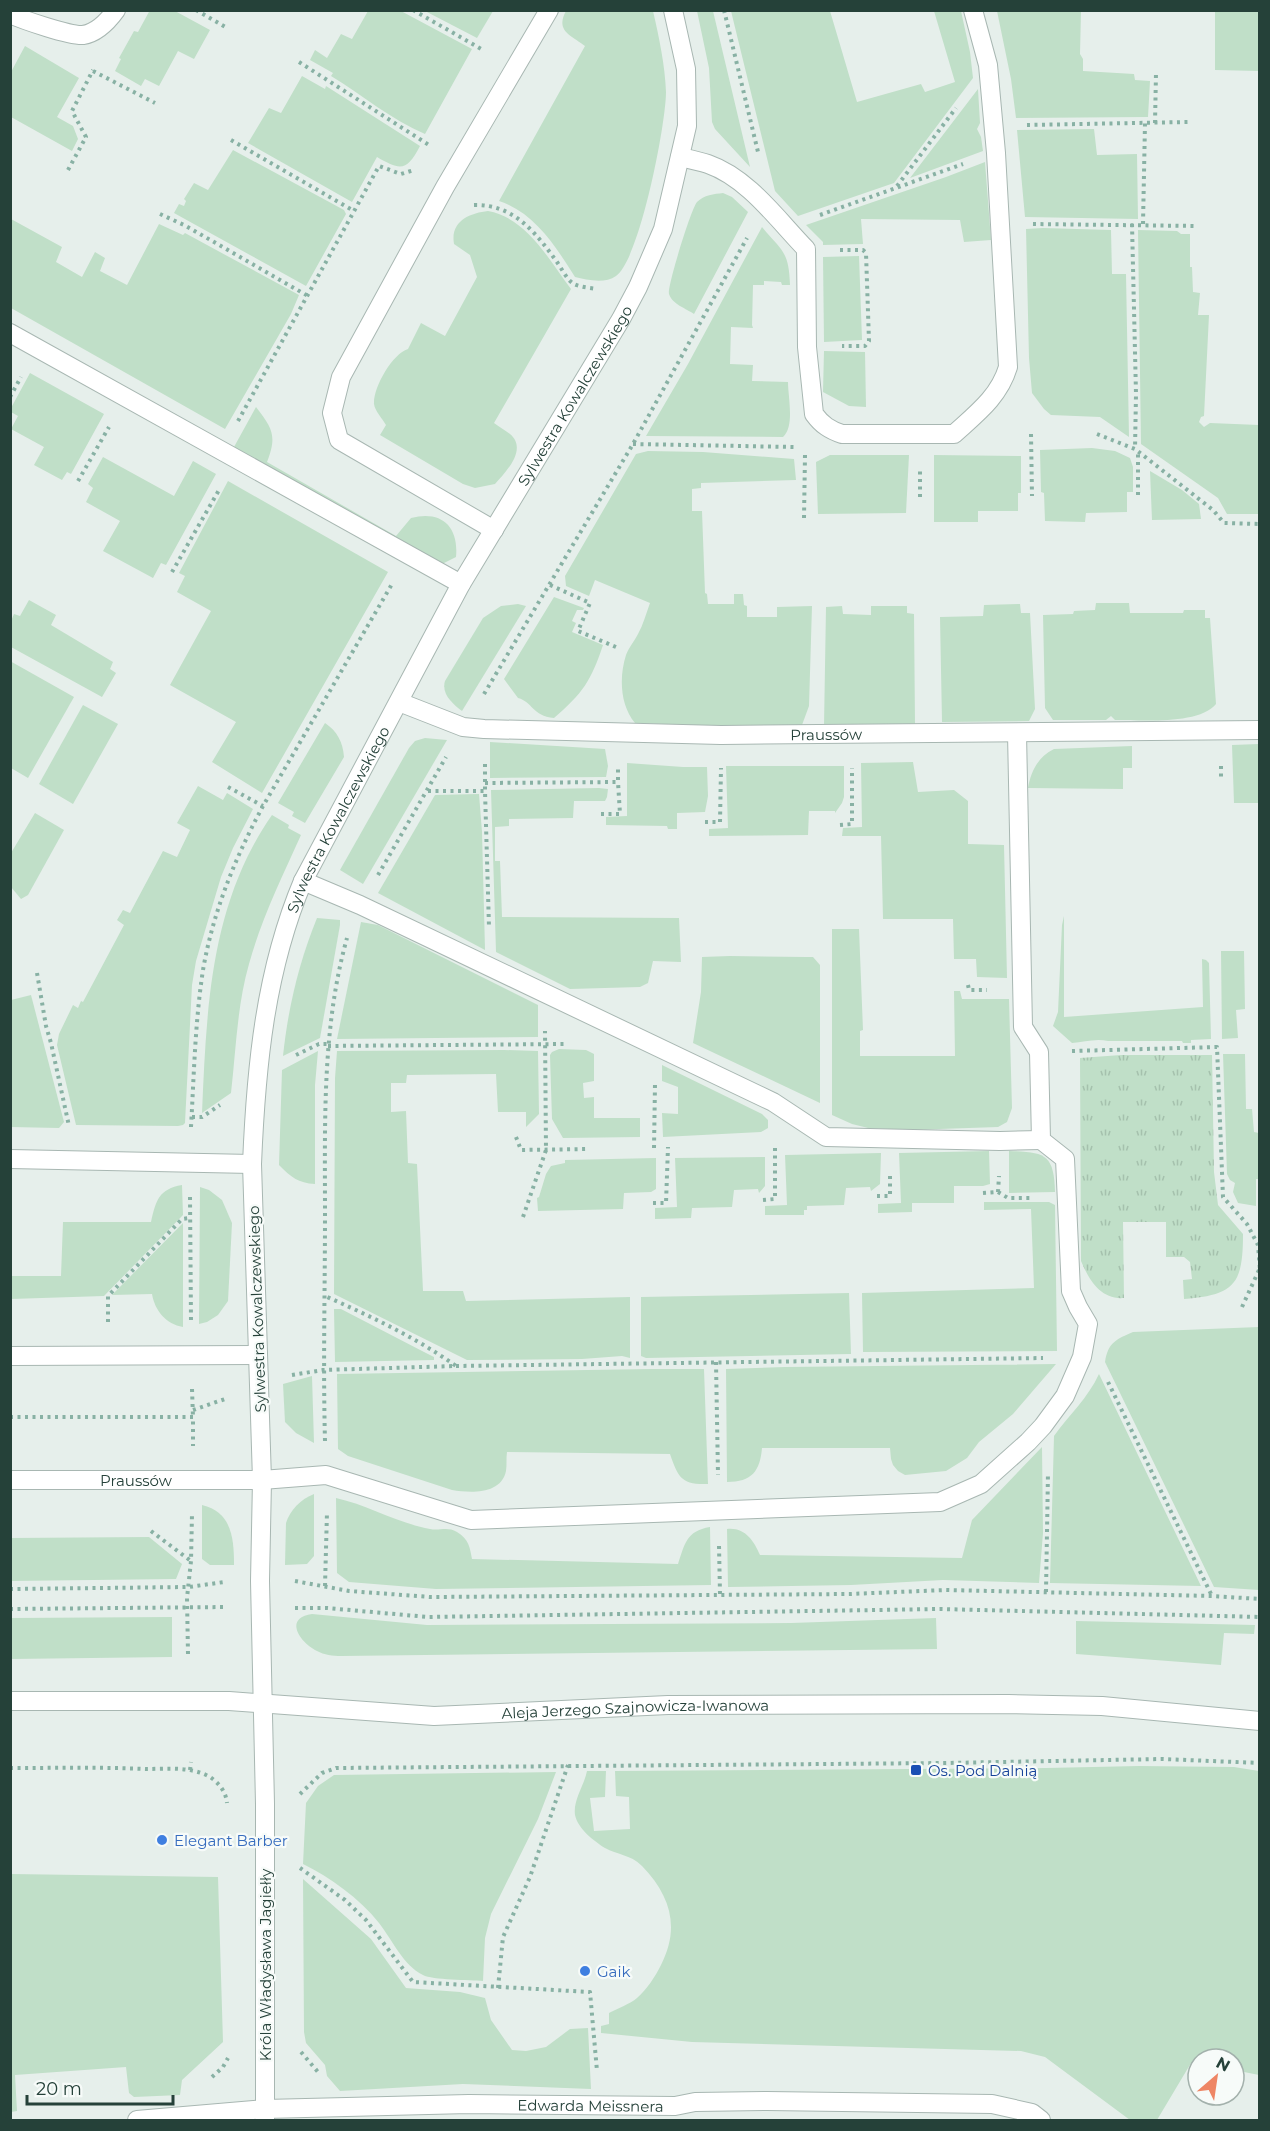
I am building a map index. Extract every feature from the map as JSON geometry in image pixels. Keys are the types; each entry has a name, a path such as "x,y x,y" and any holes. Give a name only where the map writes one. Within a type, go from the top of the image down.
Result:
{"street":[{"path":"10,14 27,22 82,35 107,23 116,10"},
{"path":"494,530 339,440 332,413 341,377 445,188 549,10"},
{"name":"Sylwestra Kowalczewskiego","path":"262,1702 260,1581 262,1480 252,1164 255,1109 267,1006 277,954 288,916 303,881 461,584 630,302 663,229 687,126 686,69 674,10"},
{"path":"680,157 720,169 749,189 806,249 807,347 814,414 825,427 842,434 954,434 988,404 1005,379 1008,367 996,153 988,65 973,10"},
{"path":"10,333 461,584"},
{"name":"Praussów","path":"399,702 463,727 721,735 1260,730"},
{"path":"1017,733 1023,1027 1039,1052 1041,1140"},
{"path":"303,881 360,905 773,1102 826,1137 1041,1140 1065,1159 1071,1291 1088,1324 1082,1358 1065,1396 1043,1426 981,1484 940,1502 471,1520 326,1475"},
{"path":"10,1159 252,1164"},
{"path":"10,1356 258,1355"},
{"name":"Praussów","path":"10,1480 262,1480 326,1475"},
{"name":"Aleja Jerzego Szajnowicza-Iwanowa","path":"10,1701 262,1702 434,1716 668,1705 1008,1704 1102,1706 1260,1721"},
{"name":"Króla Władysława Jagiełły","path":"262,1702 265,1804 265,2115"},
{"name":"Edwarda Meissnera","path":"136,2121 192,2116 265,2115 469,2104 675,2106 696,2102 767,2101 992,2104 1032,2113 1041,2121"}],"path":[{"path":"196,10 227,28"},
{"path":"413,10 483,50"},
{"path":"325,1586 324,1132 327,1046 344,946 351,923 360,905 463,727 633,444 765,206 761,165 724,10"},
{"path":"68,170 86,137 72,111 93,71 82,35"},
{"path":"478,60 488,40"},
{"path":"300,62 430,146"},
{"path":"93,71 155,103"},
{"path":"1155,123 1156,73"},
{"path":"897,187 960,102"},
{"path":"1032,125 1188,122"},
{"path":"1143,224 1145,123"},
{"path":"427,152 435,136"},
{"path":"231,140 354,211"},
{"path":"786,228 996,153"},
{"path":"234,427 379,166 401,174 414,171 419,166"},
{"path":"465,208 483,204 502,209 513,215 535,233 574,284 608,292 630,302"},
{"path":"160,214 195,231 308,296"},
{"path":"1030,224 1197,226"},
{"path":"1132,224 1138,495"},
{"path":"842,346 865,346 870,341 866,253 863,250"},
{"path":"10,397 17,384"},
{"path":"78,481 126,397"},
{"path":"633,444 805,447 842,434"},
{"path":"1031,434 1032,496"},
{"path":"1097,434 1137,450 1213,510 1224,523 1260,524"},
{"path":"172,572 237,459"},
{"path":"550,585 590,603 578,631 616,646 614,650"},
{"path":"601,814 620,814 617,732"},
{"path":"840,825 852,824 851,734"},
{"path":"705,822 720,822 721,735"},
{"path":"485,783 618,782"},
{"path":"228,787 263,806"},
{"path":"427,791 485,790 490,949 484,964"},
{"path":"37,973 45,1026 51,1043 70,1135"},
{"path":"523,1217 546,1150 544,1046 546,994"},
{"path":"327,1046 575,1044"},
{"path":"1039,1052 1217,1047 1223,1197 1246,1224 1258,1245 1259,1270 1242,1307"},
{"path":"653,1131 654,1148"},
{"path":"516,1137 521,1150 588,1149"},
{"path":"763,1200 775,1199 775,1146"},
{"path":"652,1203 666,1203 668,1148"},
{"path":"998,1192 999,1168"},
{"path":"877,1196 890,1196 890,1176"},
{"path":"983,1193 998,1192 1008,1198"},
{"path":"108,1356 108,1296 182,1219 190,1218"},
{"path":"325,1296 376,1318 438,1353 456,1366"},
{"path":"323,1370 456,1366 1082,1358 1102,1368 1212,1596"},
{"path":"10,1417 193,1417 193,1456"},
{"path":"1043,1426 1049,1444 1046,1592"},
{"path":"188,1654 192,1504"},
{"path":"152,1531 191,1561"},
{"path":"285,1580 349,1591 430,1597 850,1594 945,1590 1260,1599"},
{"path":"10,1589 189,1587 234,1581"},
{"path":"10,1609 233,1607"},
{"path":"285,1608 327,1608 428,1617 939,1609 1260,1617"},
{"path":"298,1803 300,1794 310,1783 322,1773 336,1768 1140,1759 1260,1763"},
{"path":"190,1770 191,1762"},
{"path":"498,1988 503,1937 530,1877 568,1765"},
{"path":"10,1768 95,1767 190,1770 209,1776 219,1784 228,1803 234,1803"},
{"path":"295,1864 345,1900 366,1920 413,1982 590,1992 600,2105"},
{"path":"192,2116 195,2083 210,2078 223,2067 233,2049"}],"green space":[{"path":"150,10 175,11 210,30 194,59 178,51 159,86 145,79 141,86 115,71 121,59 119,58 134,31 138,32"},
{"path":"368,11 401,11 472,49 425,134 389,115 331,76 333,73 310,60 315,50 327,58 341,34 352,39"},
{"path":"425,11 493,11 477,38"},
{"path":"566,11 653,11 663,61 666,92 662,132 642,219 625,265 616,276 601,281 575,277 552,243 534,222 512,206 499,201 585,46 563,28 562,23"},
{"path":"697,11 713,11 750,167 715,129 712,122 709,68"},
{"path":"731,11 830,11 857,102 921,84 925,92 955,82 934,11 961,11 973,78 894,183 798,216 775,191"},
{"path":"997,11 1081,11 1080,54 1083,59 1083,71 1134,74 1135,80 1150,81 1148,117 1016,118 1011,79"},
{"path":"1215,11 1259,11 1259,71 1215,70"},
{"path":"25,46 79,78 57,117 73,126 78,139 72,151 11,117 11,72"},
{"path":"302,76 325,89 326,86 420,146 411,160 403,166 398,166 377,157 352,202 248,143 269,108 281,113"},
{"path":"978,89 980,123 977,129 983,151 910,178"},
{"path":"1094,129 1097,155 1137,154 1138,219 1025,217 1017,130"},
{"path":"233,150 344,210 346,214 306,286 174,213 179,204 184,206 186,201 184,199 194,183 208,190"},
{"path":"985,162 991,240 964,242 960,220 861,219 863,244 823,245 823,242 806,225 946,177"},
{"path":"723,193 732,197 748,212 694,314 671,298 669,288 685,232 697,202 706,196"},
{"path":"488,211 502,215 526,231 571,289 494,423 515,440 517,446 513,460 495,484 475,488 463,484 380,435 386,425 374,404 377,389 385,372 396,357 408,349 421,323 445,336 477,277 470,255 454,244 455,229 468,216"},
{"path":"11,219 62,247 56,262 82,277 95,252 105,258 100,271 127,285 159,224 183,235 185,233 299,295 291,314 225,429 11,308"},
{"path":"762,227 786,258 790,285 764,281 764,285 753,285 753,328 731,327 730,364 753,365 752,381 788,382 790,419 787,432 783,437 646,436 688,364"},
{"path":"1026,229 1111,230 1112,274 1126,274 1129,437 1100,417 1051,415 1032,393"},
{"path":"1138,230 1177,231 1181,234 1190,234 1193,292 1200,293 1198,315 1209,315 1204,416 1199,422 1204,427 1210,423 1259,425 1259,514 1227,514 1218,498 1141,444"},
{"path":"859,256 862,340 824,342 823,257"},
{"path":"824,351 865,352 866,407 849,406 823,392"},
{"path":"30,373 104,414 71,474 67,472 62,480 34,465 44,447 11,429 18,416 11,412 11,408"},
{"path":"256,407 272,433 272,446 267,462 396,536 411,518 431,516 439,519 451,529 456,546 456,557 442,564 234,447"},
{"path":"1092,448 1115,451 1130,458 1133,467 1133,492 1127,492 1127,512 1086,513 1085,522 1045,521 1044,493 1041,492 1040,450"},
{"path":"648,451 703,452 794,459 796,480 701,483 701,488 692,489 692,511 702,511 705,593 708,604 734,604 734,594 743,594 744,605 747,606 747,617 777,617 777,607 812,606 809,706 802,725 723,726 635,723 630,716 622,690 622,672 627,652 641,627 650,603 595,580 589,596 566,586 565,576 636,454"},
{"path":"830,455 909,455 906,513 818,514 816,462"},
{"path":"934,455 1021,456 1021,493 1018,493 1018,511 978,511 978,522 934,522"},
{"path":"103,457 174,496 193,461 216,474 166,565 161,563 153,578 103,551 120,521 86,502 93,488 88,484"},
{"path":"1150,471 1182,490 1199,504 1201,519 1152,520"},
{"path":"228,481 388,572 262,793 212,762 236,722 170,685 211,611 177,592 185,576 179,573"},
{"path":"554,597 584,608 577,610 572,621 576,623 572,632 603,645 585,686 554,718 541,715 518,698 504,679"},
{"path":"29,600 56,615 51,625 113,662 110,669 116,673 102,697 11,647 11,621 14,614 20,616"},
{"path":"1096,603 1129,603 1130,613 1183,613 1184,610 1205,610 1205,618 1210,618 1216,704 1208,711 1197,715 1169,720 1115,720 1111,716 1106,720 1053,720 1045,708 1043,615 1073,614 1074,611 1095,610"},
{"path":"518,604 526,606 462,711 446,694 445,681 483,618 501,606"},
{"path":"1020,604 1021,613 1030,613 1035,709 1029,721 942,722 940,617 983,616 984,605"},
{"path":"842,606 843,614 871,615 871,606 907,606 907,613 914,614 915,724 824,726 826,607"},
{"path":"10,661 74,697 28,778 11,768"},
{"path":"83,705 118,724 73,804 39,784"},
{"path":"325,723 339,737 344,757 305,823 292,816 294,812 278,803"},
{"path":"425,738 447,740 363,884 340,870 409,748 415,741"},
{"path":"490,742 605,749 608,766 606,777 490,778"},
{"path":"1259,744 1259,803 1234,803 1232,745"},
{"path":"1132,746 1132,768 1123,768 1123,789 1028,788 1036,765 1054,749"},
{"path":"913,762 918,792 954,790 968,801 968,844 1004,845 1007,978 977,977 976,959 954,959 953,919 883,919 881,836 842,836 843,828 862,827 861,763"},
{"path":"627,763 707,767 708,796 705,812 677,813 677,829 668,829 667,826 606,825 606,817 627,816"},
{"path":"726,766 844,766 844,797 835,813 835,811 809,811 808,835 709,836 709,829 728,828"},
{"path":"198,786 223,800 227,793 253,809 221,877 196,961 192,985 185,1123 178,1126 76,1125 57,1045 59,1034 73,1005 78,1008 81,1001 83,1002 124,925 117,920 123,910 130,913 163,851 177,857 190,830 177,823"},
{"path":"608,789 605,801 574,801 573,818 509,819 509,826 495,827 495,861 500,861 502,917 679,918 681,962 653,961 648,983 640,987 570,989 496,952 491,790"},
{"path":"479,794 485,950 378,893 435,795"},
{"path":"35,813 64,830 28,895 21,899 11,887 11,853"},
{"path":"272,815 301,835 266,915 249,964 239,1012 231,1093 202,1113 208,1010 219,943 238,877"},
{"path":"1064,916 1064,1017 1203,1007 1202,959 1209,963 1211,1039 1191,1040 1191,1043 1099,1040 1072,1043 1053,1026 1058,1012"},
{"path":"317,918 340,920 320,1038 283,1056 295,986"},
{"path":"361,922 378,925 538,1005 538,1037 337,1039"},
{"path":"832,929 859,929 863,1030 860,1031 860,1056 955,1056 954,991 960,991 962,999 1009,999 1012,1108 1007,1122 998,1127 910,1130 868,1128 832,1115"},
{"path":"1221,951 1244,951 1245,1009 1236,1010 1238,1038 1222,1039"},
{"path":"702,957 813,957 820,965 820,1103 693,1043 701,992"},
{"path":"31,995 64,1122 59,1128 11,1127 11,1000"},
{"path":"559,1049 586,1050 594,1054 594,1081 583,1083 584,1098 594,1097 594,1118 640,1118 640,1137 563,1138 552,1119 550,1055"},
{"path":"318,1051 315,1085 315,1184 295,1179 279,1165 282,1070"},
{"path":"337,1051 538,1051 539,1114 526,1127 526,1112 498,1112 496,1074 407,1075 406,1083 391,1083 391,1112 406,1111 408,1163 417,1164 423,1291 463,1291 466,1301 630,1297 630,1358 622,1356 582,1359 467,1360 334,1294"},
{"path":"1223,1054 1245,1054 1246,1109 1252,1109 1254,1132 1259,1133 1260,1179 1256,1179 1256,1206 1238,1203 1233,1192 1235,1183 1227,1174"},
{"path":"1121,1055 1212,1055 1214,1172 1218,1205 1243,1234 1243,1251 1238,1275 1233,1284 1225,1290 1184,1299 1183,1280 1192,1279 1190,1262 1184,1257 1166,1257 1166,1222 1123,1222 1124,1298 1116,1298 1102,1292 1092,1282 1081,1261 1080,1058"},
{"path":"662,1065 762,1114 768,1120 768,1128 761,1132 663,1137 662,1113 678,1114 678,1087 662,1081"},
{"path":"989,1151 990,1184 954,1186 954,1203 912,1203 912,1212 878,1213 878,1204 901,1203 899,1153"},
{"path":"1009,1151 1031,1152 1045,1158 1052,1170 1055,1192 1009,1193"},
{"path":"881,1153 880,1184 871,1191 870,1187 846,1188 844,1205 807,1206 804,1215 765,1215 765,1206 787,1205 785,1155"},
{"path":"765,1157 765,1186 759,1193 758,1189 734,1190 732,1207 692,1208 691,1218 655,1219 655,1208 677,1207 675,1158"},
{"path":"656,1158 656,1189 651,1192 624,1193 623,1209 538,1211 537,1198 551,1166 565,1163 565,1160"},
{"path":"182,1185 183,1215 104,1296 11,1299 11,1276 61,1276 63,1222 151,1222 157,1202 163,1193"},
{"path":"200,1187 209,1190 222,1200 232,1223 228,1301 218,1315 199,1324"},
{"path":"984,1202 1049,1202 1055,1205 1057,1351 863,1352 862,1293 1034,1288 1031,1209 984,1210"},
{"path":"183,1223 183,1327 171,1323 162,1316 152,1294 112,1295"},
{"path":"849,1293 851,1354 646,1358 641,1356 641,1297"},
{"path":"334,1309 341,1309 434,1357 434,1360 335,1362"},
{"path":"1259,1327 1259,1590 1214,1587 1105,1362 1106,1355 1114,1342 1133,1332"},
{"path":"1056,1364 1013,1414 979,1442 967,1458 946,1471 905,1475 893,1465 890,1448 762,1448 757,1469 753,1474 743,1480 727,1482 726,1369"},
{"path":"704,1369 708,1484 692,1483 682,1478 670,1454 507,1452 506,1471 498,1485 484,1491 459,1491 348,1456 338,1449 337,1374"},
{"path":"1099,1374 1201,1586 1050,1583 1054,1436 1084,1399"},
{"path":"312,1376 314,1443 296,1433 285,1422 283,1384"},
{"path":"1042,1447 1043,1533 1039,1583 943,1580 851,1585 728,1587 727,1529 739,1530 748,1536 760,1555 962,1558 972,1520"},
{"path":"314,1494 314,1556 307,1564 285,1565 288,1518 297,1506"},
{"path":"336,1498 418,1526 453,1530 461,1535 470,1547 472,1559 678,1564 691,1535 710,1527 711,1585 436,1589 349,1582 337,1573"},
{"path":"202,1505 220,1514 225,1520 232,1536 234,1565 210,1565 202,1559"},
{"path":"149,1537 182,1564 176,1579 11,1581 11,1538"},
{"path":"312,1614 427,1625 791,1623 936,1618 937,1649 335,1656 317,1651 300,1637 296,1625 298,1620"},
{"path":"172,1617 172,1657 11,1659 11,1618"},
{"path":"1076,1621 1255,1625 1254,1634 1224,1633 1221,1665 1076,1654"},
{"path":"1234,1767 1259,1771 1259,2075 1246,2072 1246,2047 1186,2047 1186,2071 1157,2120 1130,2120 1045,2057 1021,2051 692,2042 601,2033 601,2026 609,2024 609,2013 637,1998 653,1978 667,1951 671,1925 666,1901 652,1877 642,1866 633,1859 601,1845 579,1825 575,1809 587,1771 606,1771 605,1797 590,1798 594,1831 630,1829 629,1797 616,1796 615,1771"},
{"path":"556,1772 538,1819 491,1914 485,1938 483,1981 434,1978 416,1971 404,1959 379,1923 363,1905 334,1882 303,1864 306,1803 318,1786 334,1775"},
{"path":"11,1874 218,1877 223,2042 182,2080 180,2095 134,2097 129,2093 126,2067 15,2075 17,2111 11,2112"},
{"path":"303,1879 371,1939 406,1988 460,1992 485,1998 491,2020 512,2050 526,2051 546,2047 570,2029 588,2028 591,2089 463,2084 340,2091 327,2076 325,2065 306,2043 304,2032"}],"place":[{"name":"Os. Pod Dalnią","path":"916,1770"},
{"name":"Elegant Barber","path":"162,1840"},
{"name":"Gaik","path":"585,1971"}]}
